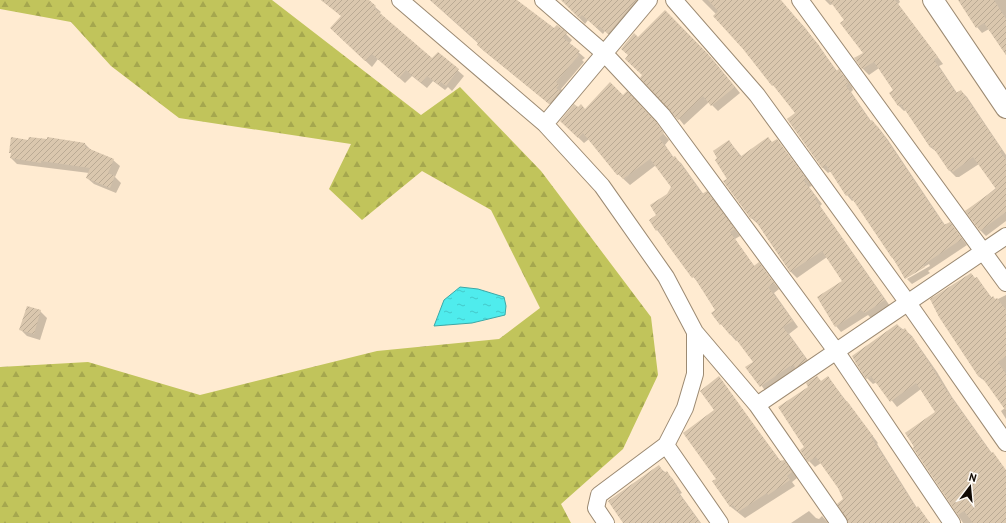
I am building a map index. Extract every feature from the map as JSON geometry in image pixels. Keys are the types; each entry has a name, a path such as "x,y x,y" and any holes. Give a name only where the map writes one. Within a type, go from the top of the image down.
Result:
{"street":[{"path":"400,0 545,124 602,186 666,277 695,332 757,405 839,523"},
{"path":"543,0 604,52 663,116 836,351 952,523"},
{"path":"545,124 649,0"},
{"path":"674,0 757,95 908,303 1006,443"},
{"path":"800,0 984,250 1006,283"},
{"path":"933,0 1006,108"},
{"path":"757,405 1006,236"},
{"path":"606,523 596,508 599,495 666,445 685,408 695,374 695,332"},
{"path":"666,445 720,523"}],"green space":[{"path":"0,0 272,0 421,115 460,87 541,171 651,317 658,375 623,449 561,504 571,523 0,523 0,367 88,362 200,395 377,351 499,339 540,308 491,210 422,171 362,220 329,189 351,144 179,118 111,66 71,22 0,9"}],"water":[{"path":"460,287 478,289 504,297 506,306 505,315 472,323 434,326 444,300"}],"building":[{"path":"321,0 369,0 376,6 374,8 432,58 438,52 459,69 446,86 441,82 439,85 427,76 421,83 406,70 399,78 372,54 365,61 330,28 341,16"},
{"path":"430,0 517,0 554,28 557,25 567,33 563,38 580,51 577,54 579,55 556,82 559,85 556,88 560,91 549,104 477,45 478,43 475,39"},
{"path":"561,0 636,0 608,34 599,26 597,28 582,15 579,18"},
{"path":"708,0 781,0 818,44 836,71 839,69 848,84 846,86 870,121 872,120 882,133 944,225 950,222 962,239 923,265 925,267 905,279 893,258 849,194 846,196 826,165 822,168 787,119 795,113 743,49 713,16 718,11"},
{"path":"829,0 895,0 938,57 934,60 956,93 961,90 1002,150 1000,152 1006,160 1006,212 980,231 965,211 996,189 973,157 953,172 951,170 949,171 932,146 930,147 901,104 898,106 889,93 893,90 874,62 862,69 854,58 863,53 840,23 844,20"},
{"path":"958,0 994,0 1006,19 1006,55 984,23 976,28"},
{"path":"665,10 707,53 735,87 711,106 703,96 678,120 640,78 642,75 625,59 628,55 621,49 634,33 638,37"},
{"path":"610,82 623,95 627,91 656,122 664,133 659,138 673,157 675,156 702,194 707,191 735,229 730,232 754,266 759,262 774,283 768,287 793,321 783,327 807,360 795,368 794,365 791,367 790,366 760,387 745,367 753,362 732,334 730,335 721,324 720,325 711,313 715,310 694,277 692,278 658,229 656,231 649,220 656,215 650,205 667,194 671,187 650,159 623,179 619,174 617,175 583,133 578,138 560,121 574,104 578,107 581,104 585,109"},
{"path":"11,137 28,140 29,137 47,139 47,137 85,143 85,147 114,159 108,173 115,176 110,188 86,178 90,168 10,158 11,153 9,153"},
{"path":"768,137 772,142 777,139 806,179 804,181 817,198 815,199 885,300 865,313 861,310 835,327 817,297 842,281 822,251 790,272 753,217 751,219 723,181 727,179 715,160 717,158 713,151 729,140 740,157"},
{"path":"971,273 975,278 977,277 991,298 993,296 995,299 997,298 1006,310 1006,356 998,362 1006,374 1006,411 981,376 978,376 939,317 930,299"},
{"path":"27,306 41,310 34,334 19,330"},
{"path":"897,324 902,330 905,328 911,337 912,336 946,390 991,453 993,452 1006,470 1006,523 973,523 964,511 958,515 913,448 914,446 905,433 935,412 916,383 890,402 871,376 866,379 852,356"},
{"path":"719,376 780,461 784,460 792,472 787,476 790,480 768,495 767,493 738,512 733,505 730,507 712,481 716,479 683,433 714,410 700,391"},
{"path":"817,376 821,381 828,376 873,436 871,437 916,508 918,506 930,523 848,523 837,504 843,499 838,488 816,457 808,462 800,450 804,447 778,407 808,387 806,383"},
{"path":"659,465 664,473 667,471 677,487 675,488 700,523 623,523 608,501"}]}
